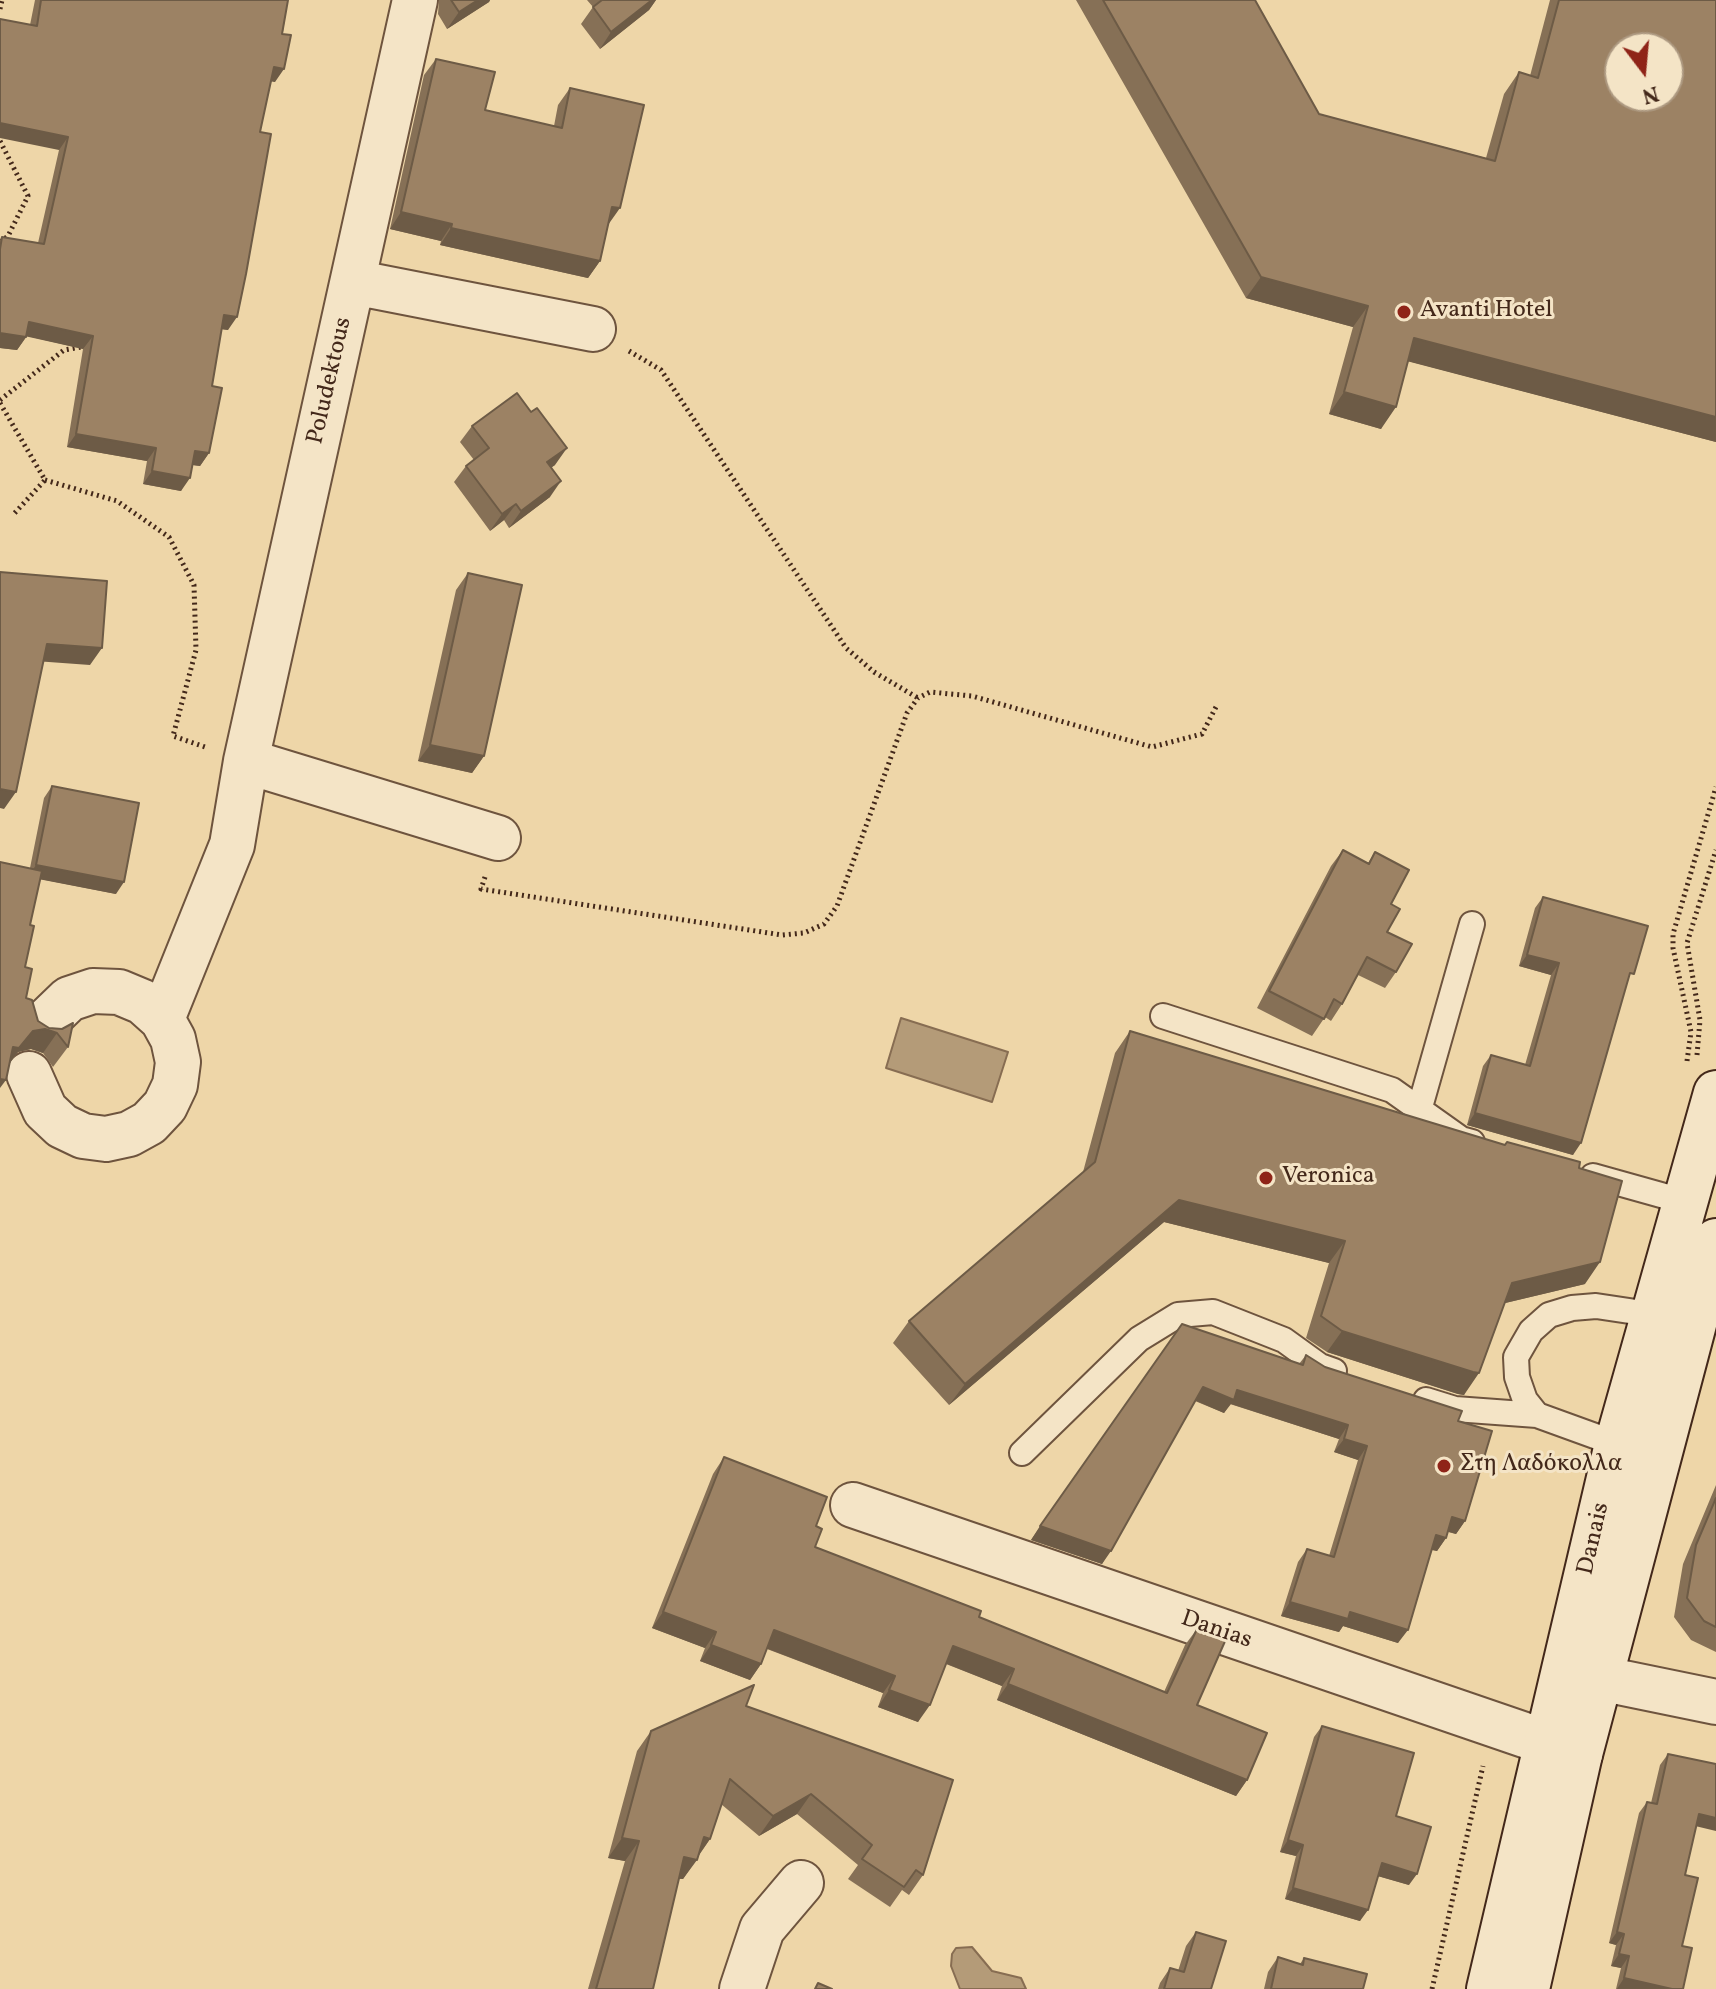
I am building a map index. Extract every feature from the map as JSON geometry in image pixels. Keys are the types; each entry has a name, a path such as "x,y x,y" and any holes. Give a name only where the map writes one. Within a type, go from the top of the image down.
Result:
{"street":[{"name":"Poludektous","path":"162,1019 232,845 246,761 415,0"},
{"path":"353,282 593,329"},
{"path":"246,761 498,838"},
{"path":"29,1074 45,1110 62,1126 83,1136 106,1139 129,1134 157,1115 175,1085 178,1062 173,1039 162,1019 143,1002 119,992 93,991 69,999 42,1025"},
{"name":"Danais","path":"1583,1675 1617,1444 1686,1202 1701,1079"},
{"name":"Danais","path":"1489,1989 1716,1241"},
{"name":"Danias","path":"853,1505 1562,1748"},
{"path":"1583,1675 1716,1702"},
{"name":"Danais","path":"1527,1989 1562,1748"},
{"path":"742,1989 762,1929 801,1883"}],"lane":[{"path":"1420,1107 1472,924"},
{"path":"1163,1016 1392,1090 1461,1139 1489,1147"},
{"path":"1576,1171 1686,1202"},
{"path":"1537,1415 1525,1400 1517,1377 1516,1357 1531,1331 1549,1315 1572,1308 1596,1306 1656,1315"},
{"path":"1022,1453 1139,1339 1178,1315 1213,1312 1284,1340 1320,1366 1350,1376"},
{"path":"1410,1395 1455,1409 1537,1415 1617,1444"}],"path":[{"path":"0,9 2,0"},
{"path":"0,141 28,196 8,236 0,242"},
{"path":"593,329 661,370 846,648 874,672 918,698"},
{"path":"90,345 64,350 0,401 45,480 117,501 169,537 194,585 196,650 173,736 246,761"},
{"path":"12,516 45,480"},
{"path":"498,838 481,889 782,935 804,933 824,924 837,906 907,713 918,698 930,692 972,696 1152,747 1202,734 1217,705"},
{"path":"1701,1079 1673,948 1673,934 1716,787"},
{"path":"1432,1989 1493,1726"}],"shaded area":[{"path":"901,1018 1008,1052 992,1102 886,1068"},
{"path":"972,1947 992,1971 1021,1978 1026,1989 960,1989 951,1966 952,1954 956,1948"}],"building":[{"path":"41,0 288,0 282,34 291,35 284,69 274,67 260,132 271,134 246,274 237,317 224,315 212,386 222,388 209,453 195,451 190,478 152,471 156,448 76,434 93,336 29,322 26,337 0,333 2,237 44,244 68,137 0,123 0,19 37,26"},
{"path":"451,0 478,0 459,12"},
{"path":"602,0 652,0 611,32 593,7"},
{"path":"1103,0 1255,0 1319,114 1495,161 1519,72 1538,78 1559,0 1716,0 1716,417 1414,338 1396,407 1344,392 1368,306 1261,277"},
{"path":"436,59 495,72 485,110 562,128 570,88 644,105 620,208 612,207 600,261 451,228 452,224 401,212"},
{"path":"517,393 531,412 537,408 567,448 547,462 561,481 521,511 516,504 502,514 466,466 489,448 472,426"},
{"path":"0,572 107,581 102,648 47,644 16,792 0,789"},
{"path":"468,573 522,585 484,756 430,745"},
{"path":"52,786 139,803 124,882 36,865"},
{"path":"1343,850 1369,864 1375,852 1409,870 1391,904 1400,909 1387,932 1412,944 1396,972 1367,957 1342,1004 1334,999 1324,1019 1269,991"},
{"path":"0,862 42,871 30,925 34,926 25,967 32,969 26,998 32,1000 38,1021 49,1028 62,1029 73,1023 68,1047 57,1033 45,1029 33,1031 19,1048 13,1047 6,1080 0,1079"},
{"path":"1543,897 1648,926 1634,974 1630,973 1581,1143 1475,1113 1491,1055 1530,1066 1559,963 1527,955"},
{"path":"1130,1031 1505,1145 1507,1142 1580,1162 1579,1168 1622,1181 1600,1262 1512,1283 1479,1373 1342,1331 1321,1316 1345,1241 1179,1200 965,1384 909,1321 1095,1162"},
{"path":"1182,1324 1303,1365 1306,1355 1325,1367 1462,1411 1458,1421 1492,1431 1465,1521 1452,1517 1446,1538 1436,1535 1408,1630 1350,1612 1348,1619 1290,1602 1307,1549 1334,1557 1367,1446 1344,1439 1348,1425 1237,1390 1234,1400 1203,1387 1111,1551 1040,1526"},
{"path":"724,1457 827,1497 816,1526 822,1529 815,1547 981,1611 979,1617 1167,1693 1197,1629 1226,1639 1197,1705 1267,1733 1247,1780 1008,1684 1014,1669 953,1646 930,1705 889,1690 895,1676 774,1630 761,1664 711,1645 716,1632 663,1612"},
{"path":"1716,1498 1716,1627 1704,1621 1687,1598 1696,1545"},
{"path":"754,1685 746,1706 953,1780 923,1875 916,1870 904,1887 862,1859 872,1845 811,1794 773,1816 730,1779 710,1839 704,1837 697,1860 684,1857 653,1989 596,1989 639,1841 622,1838 651,1731"},
{"path":"1322,1726 1414,1753 1396,1816 1431,1827 1417,1874 1382,1863 1368,1910 1293,1888 1303,1845 1288,1840"},
{"path":"1668,1754 1716,1764 1716,1818 1699,1814 1685,1875 1698,1878 1682,1946 1692,1948 1683,1989 1624,1978 1629,1956 1619,1954 1624,1934 1617,1932 1647,1802 1657,1804"},
{"path":"1196,1932 1226,1941 1211,1989 1164,1989 1170,1968 1184,1972"},
{"path":"1278,1957 1303,1965 1304,1958 1367,1974 1363,1989 1271,1989"},
{"path":"818,1983 832,1989 815,1989"}],"place":[{"name":"Avanti Hotel","path":"1404,312"},
{"name":"Veronica","path":"1266,1178"},
{"name":"Στη Λαδόκολλα","path":"1444,1466"}]}
